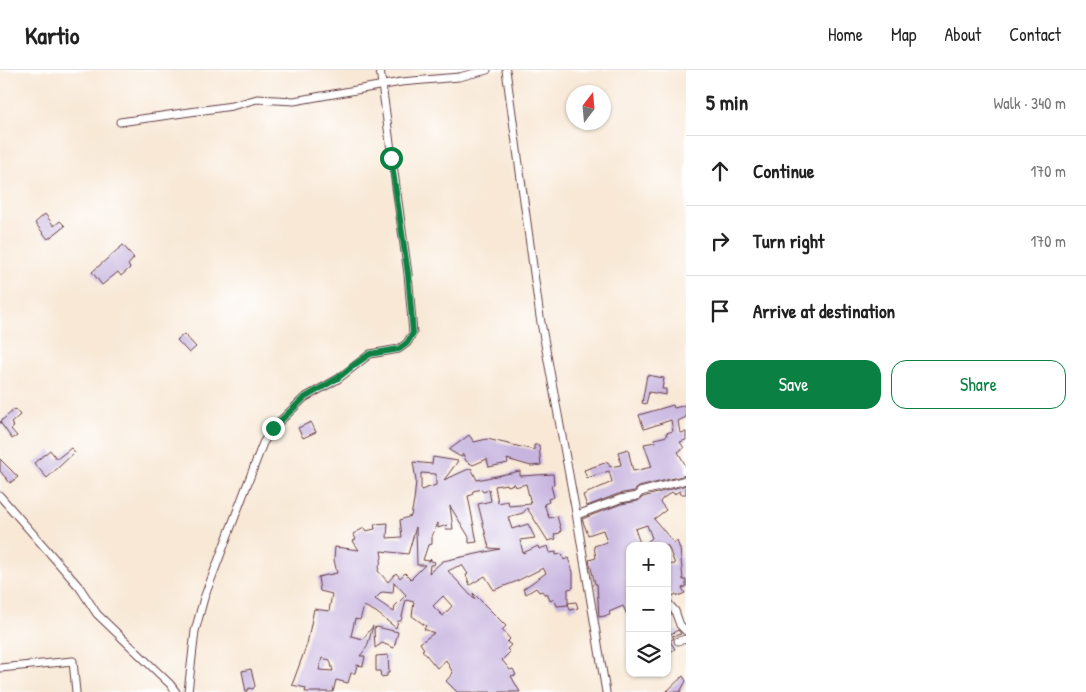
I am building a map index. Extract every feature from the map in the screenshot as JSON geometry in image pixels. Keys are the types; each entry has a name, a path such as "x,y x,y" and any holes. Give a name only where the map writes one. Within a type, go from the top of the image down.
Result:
{"street":[{"path":"188,692 195,631 204,598 263,443 273,428 304,398 338,378 370,354 399,349 407,343 413,333 408,274 380,70"},
{"path":"120,122 232,106 257,99 294,101 382,85 459,77 487,70"},
{"path":"506,70 540,317 577,515 606,692"},
{"path":"577,515 620,499 637,496 640,492 686,480"},
{"path":"0,496 80,588 96,614 170,684 176,692"},
{"path":"671,606 675,610 680,625 686,631"},
{"path":"0,668 73,662 76,692"}],"building":[{"path":"45,214 54,226 60,221 65,226 48,239 35,223"},
{"path":"123,245 134,258 128,265 130,268 121,276 118,272 102,285 92,272"},
{"path":"184,334 196,347 189,353 177,340"},
{"path":"647,375 664,378 662,389 666,389 666,395 649,392 646,404 642,403"},
{"path":"673,405 674,408 686,405 686,417 678,421 680,433 686,432 686,440 680,442 684,448 678,452 686,466 686,475 639,487 634,491 618,494 587,506 583,495 612,482 609,471 587,478 584,470 608,462 610,467 621,465 618,452 628,449 633,471 652,467 644,444 655,442 654,439 667,436 666,433 673,431 671,420 644,429 639,415"},
{"path":"15,409 20,415 11,423 14,427 11,429 17,436 12,439 0,422"},
{"path":"311,422 316,432 303,438 298,428"},
{"path":"469,435 474,442 487,439 534,450 534,445 539,445 541,465 531,466 507,459 508,463 489,467 487,459 473,465 466,461 463,454 461,457 449,450"},
{"path":"71,448 75,452 47,478 34,463 50,450 57,459"},
{"path":"433,457 458,461 444,480 471,468 477,480 520,471 520,476 553,474 554,485 551,486 554,497 548,499 549,502 544,504 549,518 557,516 561,530 560,533 554,534 556,539 548,541 527,508 523,513 508,517 512,529 528,524 535,538 520,540 523,553 538,546 539,549 548,546 550,553 562,554 564,560 568,558 573,572 573,588 568,589 568,605 557,606 554,599 550,601 547,593 545,595 536,588 526,594 523,589 546,573 543,568 494,590 485,576 470,585 466,575 468,574 462,565 448,571 475,600 473,593 506,626 502,630 510,639 507,642 511,645 507,649 510,652 502,660 510,670 513,669 516,675 511,676 520,692 457,692 446,681 453,673 446,660 437,668 422,650 424,649 420,643 434,633 424,629 426,626 412,616 414,602 406,600 401,621 398,621 396,628 376,612 364,606 360,620 355,619 351,636 363,639 373,626 367,647 360,656 365,656 363,666 357,665 355,673 351,673 348,683 336,680 333,692 305,692 306,688 292,685 307,644 314,609 329,611 332,594 320,591 318,577 337,573 334,560 335,547 359,550 353,541 356,539 353,534 364,528 366,531 375,529 374,524 388,523 387,538 402,537 400,520 411,516 414,501 416,481 413,462 432,464","holes":["421,473 436,474 436,485 421,490","514,484 515,487 526,484 531,504 509,506 508,501 498,503 495,486","482,489 483,492 489,490 491,501 478,504 489,548 500,549 443,561 429,573 430,565 434,565 435,562 431,561 431,559 429,561 423,560 428,545 432,544 432,536 438,523 438,528 447,525 446,529 453,529 450,506 469,537 469,543 477,542 468,496 472,495 473,491","416,527 417,565 425,565 411,579 405,573 400,578 396,573 388,582 378,571 382,557 381,551 408,554","394,582 406,595 395,606 394,612 375,599 382,592 393,593","443,596 452,606 443,616 433,606","322,658 330,660 333,671 319,670"]},
{"path":"0,459 18,477 10,483 0,471"},
{"path":"686,485 686,494 680,494 680,491 674,494 672,492 662,499 660,502 666,510 654,519 674,543 677,541 680,549 683,580 686,580 686,587 682,588 685,593 678,596 676,594 673,596 671,593 671,564 675,564 671,554 671,542 647,542 652,538 647,525 635,529 640,542 626,542 626,612 623,606 609,612 610,615 599,617 597,584 595,584 589,560 596,558 594,546 607,542 603,530 588,535 582,519 621,504 638,501 643,497"},
{"path":"576,602 578,608 570,610 568,603"},
{"path":"374,628 398,632 394,648 382,643 375,648"},
{"path":"678,630 681,634 672,636 674,638 671,640 671,634"},
{"path":"671,643 675,649 671,652"},
{"path":"388,655 389,673 387,673 387,676 381,677 380,671 376,671 376,656"},
{"path":"251,669 255,686 253,689 249,688 246,692 242,671"},
{"path":"683,676 686,681 680,692 666,692"}],"route":[{"path":"273,428 304,398 338,378 370,354 399,349 407,343 413,333 412,305 391,158"}]}
